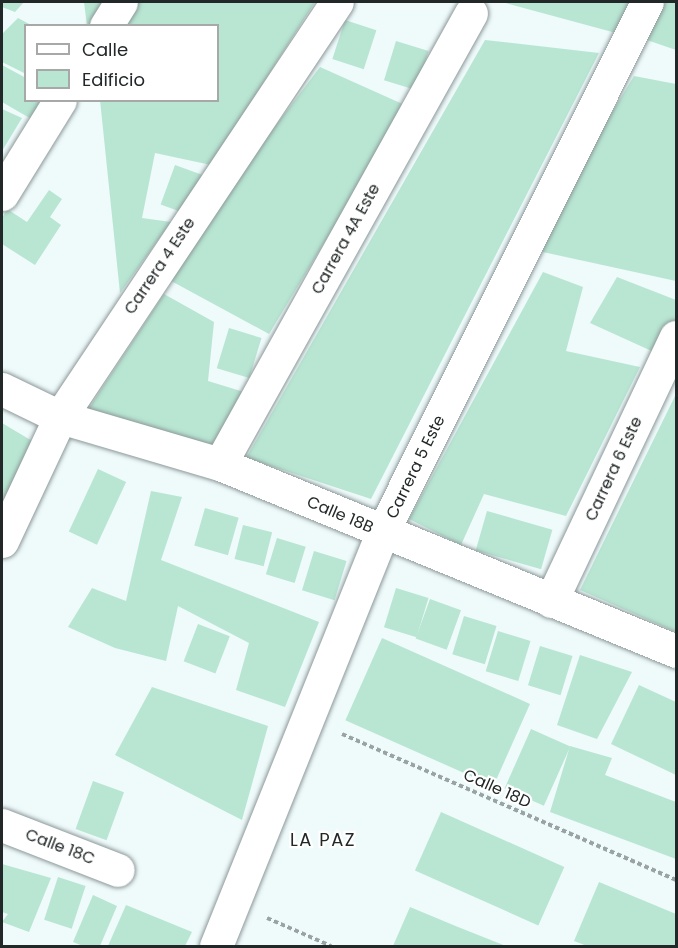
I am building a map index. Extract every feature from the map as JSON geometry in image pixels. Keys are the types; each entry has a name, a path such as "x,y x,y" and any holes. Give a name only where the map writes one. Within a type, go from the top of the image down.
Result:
{"street":[{"path":"107,24 121,2"},
{"name":"Carrera 4 Este","path":"2,541 60,417 337,2"},
{"name":"Carrera 5 Este","path":"216,946 382,534 647,2"},
{"name":"Carrera 4A Este","path":"220,464 471,13"},
{"path":"2,194 59,102"},
{"name":"Carrera 6 Este","path":"551,601 676,337"},
{"name":"Calle 18B","path":"2,389 60,417 220,464 382,534 676,651"},
{"name":"Calle 18C","path":"2,825 118,870"}],"path":[{"name":"Calle 18D","path":"308,719 676,880"},
{"path":"233,904 331,946"}],"building":[{"path":"2,2 24,2 15,12 2,7"},
{"path":"84,2 110,2 95,24 87,24"},
{"path":"134,2 315,2 211,165 155,153 142,218 171,222 120,293 100,102 219,102 219,24 120,24"},
{"path":"502,2 633,2 616,33"},
{"path":"661,2 676,2 676,50 644,39"},
{"path":"18,18 29,24 24,24 24,73 2,62 2,34"},
{"path":"345,20 376,30 364,69 332,59"},
{"path":"485,40 599,53 371,499 246,458"},
{"path":"396,41 429,51 417,90 384,80"},
{"path":"2,65 24,77 24,102 43,102 33,120 2,102"},
{"path":"320,67 407,106 269,334 162,276"},
{"path":"634,76 676,84 676,281 529,249"},
{"path":"2,109 22,118 2,151"},
{"path":"175,165 206,176 192,216 161,204"},
{"path":"49,190 62,199 50,217 61,225 35,265 2,244 2,218 7,209 27,222"},
{"path":"543,272 583,287 566,351 640,367 566,516 484,494 461,545 409,519"},
{"path":"617,277 676,300 676,320 656,353 590,323"},
{"path":"164,294 214,322 208,381 244,392 215,446 85,414"},
{"path":"229,328 262,338 249,378 217,368"},
{"path":"676,394 676,632 580,590"},
{"path":"2,423 44,448 2,511"},
{"path":"98,469 126,482 97,545 69,532"},
{"path":"151,491 182,497 161,560 319,622 285,707 236,690 249,643 178,606 166,661 115,648 68,627 92,588 126,601"},
{"path":"205,508 239,518 228,555 194,545"},
{"path":"487,511 552,530 541,569 476,550"},
{"path":"243,525 272,532 264,566 235,559"},
{"path":"277,538 306,547 295,583 266,574"},
{"path":"314,551 347,561 335,600 302,590"},
{"path":"396,588 429,598 417,637 384,627"},
{"path":"430,599 461,610 447,650 416,638"},
{"path":"464,616 497,626 485,664 452,654"},
{"path":"198,624 230,636 215,674 184,661"},
{"path":"498,631 531,641 518,681 486,671"},
{"path":"382,638 530,704 493,786 345,720"},
{"path":"540,646 573,656 561,695 528,685"},
{"path":"580,655 632,672 597,739 557,725"},
{"path":"639,685 676,702 676,775 611,744"},
{"path":"152,687 268,726 242,820 115,755"},
{"path":"531,729 570,746 544,806 505,788"},
{"path":"570,746 612,758 605,775 676,802 676,859 550,812"},
{"path":"93,781 124,792 107,840 76,829"},
{"path":"441,812 564,867 538,925 415,870"},
{"path":"2,864 51,878 29,932 2,922 8,914 2,912"},
{"path":"58,877 86,886 72,929 44,920"},
{"path":"599,882 676,914 676,946 587,946 574,941"},
{"path":"93,895 117,906 100,946 83,946 73,942"},
{"path":"126,905 192,932 185,946 108,946"},
{"path":"410,907 458,927 506,946 393,946"}],"district":[{"name":"LA PAZ","path":"323,840"}]}
